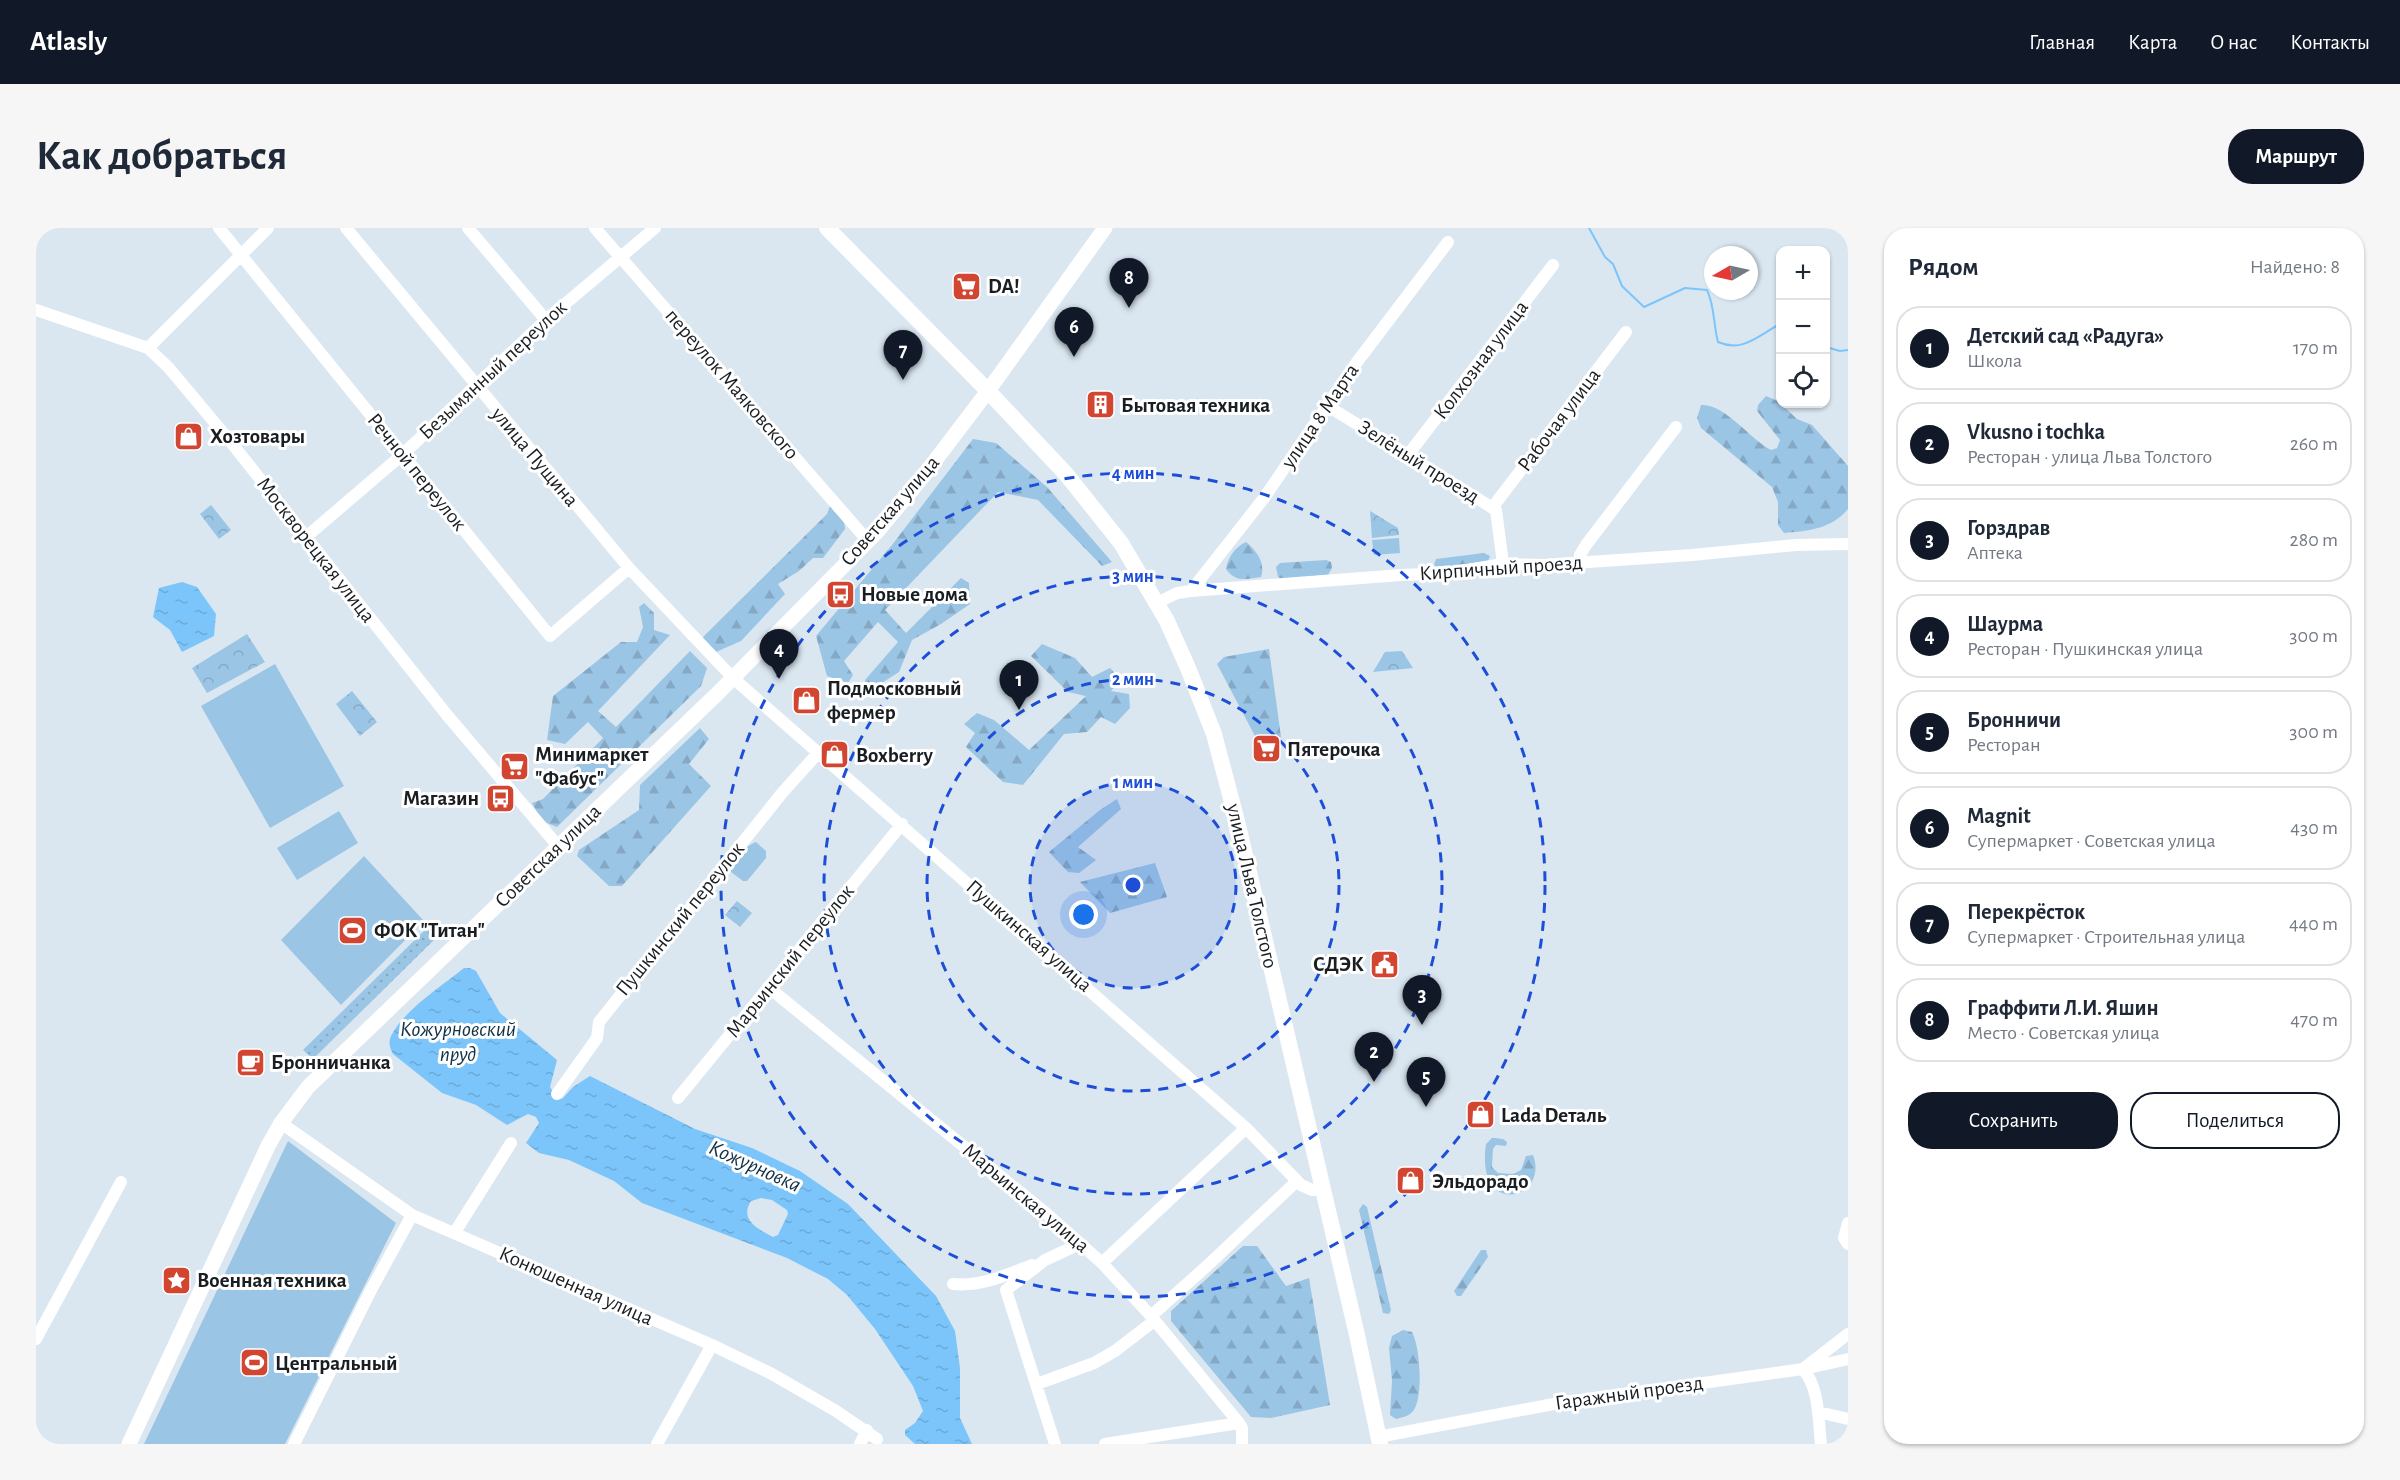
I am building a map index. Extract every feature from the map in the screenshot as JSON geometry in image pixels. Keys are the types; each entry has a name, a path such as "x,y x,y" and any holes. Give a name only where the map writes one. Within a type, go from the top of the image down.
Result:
{"highway":[{"name":"улица Льва Толстого","path":"827,228 988,391 1066,474 1121,543 1157,603 1188,668 1214,734 1238,825 1379,1440"}],"main road":[{"name":"Советская улица","path":"129,1444 268,1146 281,1123 308,1087 733,678 868,541 921,479 988,391 1105,228"}],"street":[{"name":"Речной переулок","path":"219,228 550,636 629,568"},
{"path":"148,348 243,256 268,228"},
{"name":"улица Пущина","path":"346,228 629,568 733,678"},
{"path":"468,228 546,320"},
{"name":"переулок Маяковского","path":"595,228 868,541"},
{"name":"Безымянный переулок","path":"306,537 403,454 546,320 619,256 655,228"},
{"name":"улица 8 Марта","path":"1191,591 1264,498 1326,405 1448,242"},
{"name":"Колхозная улица","path":"1408,455 1553,266"},
{"name":"Москворецкая улица","path":"36,310 148,348 190,391 461,732 558,846"},
{"name":"Рабочая улица","path":"1492,508 1626,332"},
{"name":"Зелёный проезд","path":"1326,405 1496,510 1503,564"},
{"path":"1579,563 1580,555 1586,545 1676,427"},
{"name":"Кирпичный проезд","path":"1157,603 1177,593 1191,591 1437,574 1503,564 1579,563 1796,545 1848,544"},
{"name":"Пушкинская улица","path":"733,678 1246,1128 1297,1181 1312,1190 1323,1189"},
{"name":"Пушкинский переулок","path":"557,1094 597,1038 599,1022 774,802 818,753"},
{"name":"Марьинский переулок","path":"678,1098 902,824"},
{"name":"Марьинская улица","path":"768,987 1102,1263 1152,1318 1239,1423"},
{"name":"Конюшенная улица","path":"281,1123 412,1215 712,1345 772,1374 872,1435 860,1444"},
{"path":"1102,1263 1246,1128"},
{"path":"455,1232 511,1143"},
{"path":"1037,1384 1115,1352 1297,1181"},
{"path":"36,1339 121,1182"},
{"path":"294,1444 371,1290 412,1215"},
{"path":"1848,1223 1844,1238 1848,1244"},
{"path":"953,1284 968,1286 995,1279 1045,1260 1071,1248 1078,1242"},
{"path":"1045,1260 1006,1290 1055,1444"},
{"path":"1821,1444 1816,1394 1811,1378 1803,1369 1848,1334"},
{"path":"657,1444 712,1345"},
{"name":"Гаражный проезд","path":"1379,1440 1559,1403 1803,1369 1848,1359"},
{"path":"1818,1412 1848,1419"},
{"path":"1105,1444 1239,1423 1242,1428 1242,1444"}],"green space":[{"path":"1766,396 1776,400 1776,408 1785,408 1797,419 1812,425 1848,466 1848,509 1834,521 1811,530 1784,533 1778,525 1778,502 1772,487 1701,428 1697,418 1701,405 1710,406 1728,415 1763,445 1771,450 1777,448 1780,440 1757,411 1758,405"},
{"path":"973,439 996,443 1047,487 1112,562 1102,566 1038,500 998,492 885,610 906,633 961,578 969,583 970,604 912,640 899,672 877,686 866,687 865,680 898,642 878,622 844,661 853,675 848,683 827,676 816,636 892,545"},
{"path":"211,505 231,530 219,539 200,514"},
{"path":"830,506 843,513 845,529 823,558 813,558 799,571 778,584 785,594 741,641 716,652 702,638 827,514"},
{"path":"1370,511 1398,528 1399,535 1372,538"},
{"path":"1399,538 1400,553 1374,555 1372,540"},
{"path":"1246,542 1259,557 1262,567 1261,577 1238,578 1226,569 1233,553"},
{"path":"1484,553 1490,556 1488,561 1439,568 1434,565 1436,559"},
{"path":"1326,560 1331,562 1332,568 1328,575 1281,579 1278,577 1276,567 1280,563"},
{"path":"644,603 654,613 654,630 670,635 598,711 616,727 690,651 707,668 701,686 557,827 542,821 532,803 543,799 603,738 588,722 565,744 547,740 553,696 621,642 637,642 643,627 639,607"},
{"path":"247,634 265,662 207,693 192,668"},
{"path":"1042,644 1075,658 1092,677 1110,668 1121,680 1111,691 1129,694 1130,708 1115,724 1101,717 1087,732 1064,734 1023,785 1003,782 966,747 975,733 964,724 977,713 994,720 1029,750 1086,696 1068,692 1031,656"},
{"path":"1269,649 1281,737 1272,741 1255,736 1217,664 1224,657"},
{"path":"1402,651 1413,668 1373,672 1385,652"},
{"path":"275,664 344,786 270,828 201,706"},
{"path":"352,691 377,722 360,736 336,704"},
{"path":"700,728 709,739 689,764 711,786 622,886 609,886 577,856 579,850 639,810 640,785"},
{"path":"1117,799 1121,809 1078,847 1096,860 1079,873 1068,872 1049,852"},
{"path":"339,811 358,843 297,880 277,848"},
{"path":"756,842 766,851 766,858 747,881 743,881 731,872 732,868 740,854"},
{"name":"ФОК \"Титан\"","path":"364,856 424,921 341,1005 281,940"},
{"path":"1155,863 1167,897 1110,913 1080,882"},
{"path":"737,901 752,913 740,927 725,915"},
{"path":"431,924 440,934 313,1059 303,1050"},
{"path":"1492,1138 1503,1139 1507,1142 1506,1146 1496,1145 1493,1149 1492,1167 1498,1173 1513,1174 1521,1170 1526,1156 1533,1155 1535,1170 1531,1183 1523,1191 1512,1194 1501,1192 1491,1184 1486,1168 1486,1144"},
{"name":"Центральный","path":"288,1141 396,1223 285,1444 144,1444"},
{"path":"1363,1204 1367,1207 1391,1310 1389,1314 1383,1313 1359,1210"},
{"path":"1243,1246 1257,1246 1286,1286 1309,1278 1330,1405 1271,1418 1251,1417 1171,1321 1171,1311"},
{"path":"1481,1250 1486,1250 1488,1257 1461,1296 1457,1296 1454,1291"},
{"path":"1403,1330 1412,1332 1415,1339 1420,1370 1419,1391 1413,1411 1407,1416 1396,1419 1390,1415 1392,1381 1389,1348 1392,1336"}],"water":[{"path":"182,582 197,587 216,614 214,636 182,652 170,630 153,617 159,588"},
{"name":"Кожурновский пруд","path":"464,968 476,971 500,1013 557,1060 550,1087 555,1095 562,1099 573,1087 590,1076 695,1129 752,1148 800,1171 848,1204 936,1296 955,1331 960,1368 960,1418 972,1444 915,1444 905,1435 905,1430 915,1423 923,1411 913,1386 875,1329 847,1295 828,1279 787,1258 642,1203 614,1181 569,1160 539,1153 526,1143 539,1123 536,1117 528,1114 507,1125 476,1105 442,1093 393,1054 390,1041 397,1026 414,1008","holes":["761,1198 772,1200 787,1210 788,1214 778,1235 773,1237 752,1223 747,1214 751,1201"]}],"waterway":[{"path":"1589,228 1605,257 1613,264 1622,286 1644,307 1685,288 1707,290 1718,342 1727,345 1743,344 1776,326"},
{"path":"1830,348 1840,351 1848,350"}],"place":[{"name":"DA!","path":"967,286"},
{"name":"Граффити Л.И. Яшин","path":"1129,308"},
{"name":"Magnit","path":"1074,357"},
{"name":"Перекрёсток","path":"903,380"},
{"name":"Бытовая техника","path":"1100,405"},
{"name":"Хозтовары","path":"189,436"},
{"name":"Новые дома","path":"840,594"},
{"name":"Шаурма","path":"779,679"},
{"name":"Подмосковный фермер","path":"806,700"},
{"name":"Детский сад «Радуга»","path":"1019,710"},
{"name":"Пятерочка","path":"1266,749"},
{"name":"Boxberry","path":"835,755"},
{"name":"Минимаркет \"Фабус\"","path":"514,766"},
{"name":"Магазин","path":"500,798"},
{"name":"ФОК \"Титан\"","path":"353,930"},
{"name":"СДЭК","path":"1385,964"},
{"name":"Горздрав","path":"1422,1025"},
{"name":"Бронничанка","path":"250,1062"},
{"name":"Vkusno i tochka","path":"1374,1082"},
{"name":"Бронничи","path":"1426,1107"},
{"name":"Lada Dеталь","path":"1480,1115"},
{"name":"Эльдорадо","path":"1411,1181"},
{"name":"Военная техника","path":"176,1280"},
{"name":"Центральный","path":"254,1363"}],"water label":[{"name":"Кожурновка","path":"755,1166"}]}
